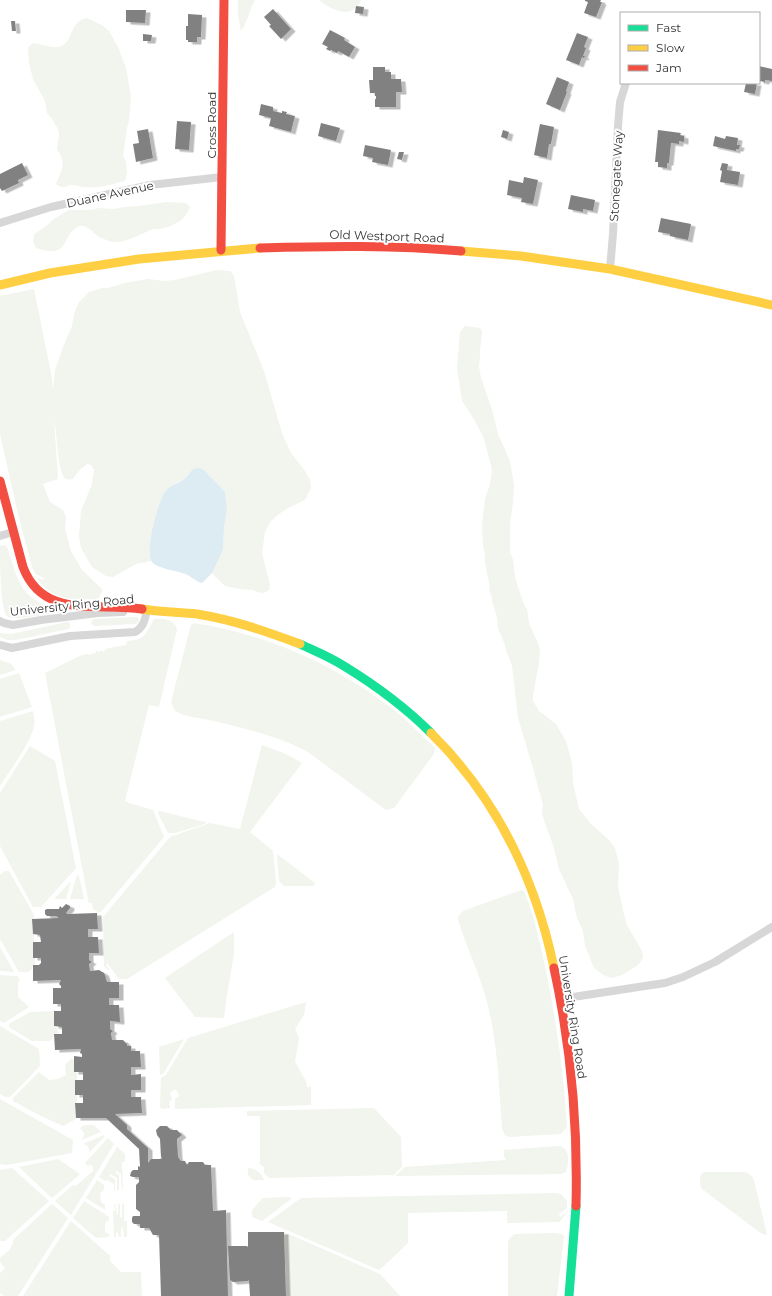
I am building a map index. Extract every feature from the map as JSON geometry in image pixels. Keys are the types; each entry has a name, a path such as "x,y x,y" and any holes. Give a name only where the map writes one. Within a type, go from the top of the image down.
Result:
{"street":[{"name":"Cross Road","path":"221,250 224,0"},
{"name":"Stonegate Way","path":"610,269 620,102 626,84"},
{"name":"Duane Avenue","path":"0,223 51,207 150,185 222,176"},
{"name":"Old Westport Road","path":"0,285 50,273 139,258 221,250 336,246 394,247 520,256 610,269 772,305"},
{"name":"University Ring Road","path":"0,481 22,565 28,579 36,590 48,598 65,604 123,606 221,619 256,627 289,639 334,660 356,673 400,705 421,723 451,754 472,780 495,813 511,842 528,880 539,910 552,957 560,999 569,1059 576,1145 574,1227 569,1296"},
{"path":"0,536 13,532"},
{"name":"University Ring Road","path":"0,621 13,625 92,614 147,610"},
{"path":"0,646 12,648 70,636 136,632 144,624 147,610"},
{"path":"560,999 665,983 683,977 715,962 772,927"}],"shaded area":[{"path":"238,0 255,0 241,31 238,15"},
{"path":"319,0 361,0 359,4 351,11 342,12 327,6"},
{"path":"87,18 103,26 109,31 118,47 126,68 131,97 129,121 123,156 126,162 127,173 125,181 110,185 100,187 82,187 71,185 63,187 56,184 62,170 63,163 57,149 59,135 58,129 47,113 45,101 33,79 29,63 28,47 33,43 55,47 63,45 67,42 76,24"},
{"path":"166,202 186,203 190,207 185,216 173,225 153,229 125,241 111,242 101,238 88,228 80,226 69,234 61,248 56,251 36,248 33,241 34,234 55,218 69,210 89,210 100,208 114,209"},
{"path":"217,270 230,271 234,276 240,312 264,371 282,433 291,453 310,480 311,488 305,500 279,514 270,522 265,532 262,553 270,585 269,590 263,593 225,586 212,573 223,550 227,508 225,492 204,470 193,469 183,480 176,483 161,499 155,518 149,553 151,561 136,564 113,577 106,576 92,567 81,548 79,536 81,511 92,484 94,470 91,465 87,464 72,479 70,480 64,478 58,457 54,420 58,479 43,484 50,502 63,510 66,517 65,529 71,551 82,570 103,590 98,599 71,599 55,594 42,585 37,577 43,580 45,579 36,574 32,567 18,514 0,434 0,296 34,289 53,389 55,370 72,326 74,314 79,302 89,292 148,279 165,281 175,280"},
{"path":"465,326 480,328 482,331 479,367 481,378 492,410 498,434 510,461 514,485 510,524 510,552 518,587 524,605 527,609 529,623 540,651 533,701 539,711 556,724 566,741 572,763 573,783 579,809 590,823 609,840 615,848 619,864 618,886 624,915 627,925 642,951 642,960 638,965 622,975 612,978 605,976 594,968 585,946 583,931 577,918 573,899 559,869 553,845 542,814 543,805 518,718 512,665 498,628 497,617 489,590 490,587 485,563 482,525 485,499 490,484 492,469 483,436 462,401 457,368 460,332"},
{"path":"199,468 204,470 225,492 227,508 223,550 212,573 202,583 186,574 163,568 155,564 152,562 150,557 153,527 162,497 171,486 183,480 193,469"},
{"path":"5,545 8,549 17,577 25,591 37,601 54,609 55,612 23,618 7,616 3,604 0,572 0,546"},
{"path":"138,617 139,621 136,624 94,626 91,623 93,619"},
{"path":"154,619 171,621 177,629 159,707 149,705 125,801 153,810 164,837 100,913 93,909 92,903 89,904 45,673 82,655 91,655 92,653 95,654 96,651 100,652 100,650 104,652 105,649 126,645 127,641 138,639 145,635"},
{"path":"67,622 70,623 70,628 68,629 16,640 7,640 0,637 0,633 11,634"},
{"path":"194,623 221,628 274,643 300,654 349,679 394,710 409,723 435,748 434,754 394,808 386,810 308,752 297,746 262,734 189,716 175,711 171,702 191,625"},
{"path":"0,660 11,664 16,670 0,675"},
{"path":"19,673 32,707 0,717 0,679"},
{"path":"33,711 34,726 29,740 0,786 0,721"},
{"path":"262,745 286,754 302,763 250,832 273,851 276,883 275,887 127,979 119,979 107,963 106,965 110,970 104,966 103,917 170,837 210,823 240,829"},
{"path":"30,746 55,761 76,868 41,907 33,907 0,846 0,793"},
{"path":"159,811 206,823 175,833 168,833 158,813"},
{"path":"277,854 315,883 314,886 284,886 279,881"},
{"path":"5,871 9,871 34,915 34,919 32,920 34,934 33,958 35,958 35,964 28,972 19,972 0,939 0,875"},
{"path":"77,875 79,876 84,899 70,899"},
{"path":"70,882 66,899 54,899"},
{"path":"521,890 524,891 531,912 540,943 547,976 560,1051 567,1127 561,1134 509,1137 505,1135 502,1129 496,1050 491,1018 481,981 458,919 459,915 463,911"},
{"path":"234,932 234,954 224,1018 195,1017 165,978"},
{"path":"0,947 14,972 0,971"},
{"path":"0,975 17,976 20,981 18,982 18,997 29,1007 4,1023 0,1021"},
{"path":"306,1002 304,1015 295,1029 299,1038 295,1062 306,1081 307,1087 311,1087 311,1105 175,1109 175,1099 179,1094 176,1090 170,1093 172,1099 169,1102 170,1108 162,1109 160,1107 161,1078 166,1075 188,1038"},
{"path":"54,1011 54,1026 58,1029 57,1031 59,1033 56,1034 50,1041 32,1041 9,1027 9,1024 30,1012"},
{"path":"0,1026 39,1049 40,1066 10,1097 5,1097 0,1094"},
{"path":"184,1039 163,1074 160,1075 159,1047"},
{"path":"71,1059 74,1061 74,1072 77,1072 77,1080 75,1080 75,1095 77,1095 77,1103 75,1103 76,1119 63,1126 13,1101 13,1098 39,1072 49,1080 58,1079 66,1075 65,1065"},
{"path":"0,1099 73,1140 72,1153 7,1165 0,1164"},
{"path":"374,1108 401,1137 402,1167 394,1175 269,1178 264,1173 264,1167 257,1164 260,1163 260,1116 247,1116 247,1111"},
{"path":"84,1125 94,1125 101,1132 81,1140 84,1133 80,1128"},
{"path":"104,1135 105,1136 89,1153 87,1145 83,1144"},
{"path":"108,1138 114,1144 71,1215 55,1201 73,1185 76,1186 93,1171 93,1167 90,1164 88,1166 85,1163"},
{"path":"558,1146 565,1149 568,1156 566,1172 561,1174 395,1176 405,1167 505,1160 504,1150"},
{"path":"117,1147 125,1154 125,1162 122,1162 123,1190 121,1174 117,1171 115,1173 119,1175 119,1190 117,1190 117,1178 110,1174 109,1176 115,1179 114,1190 114,1184 99,1177"},
{"path":"58,1159 80,1174 52,1198 19,1167"},
{"path":"12,1168 49,1201 5,1241 0,1241 0,1170"},
{"path":"248,1168 258,1171 264,1180 253,1180 248,1175"},
{"path":"704,1172 746,1172 753,1177 767,1234 762,1234 702,1189 700,1178 701,1174"},
{"path":"97,1180 104,1185 104,1190 100,1193 101,1202 105,1205 105,1210 86,1198"},
{"path":"561,1194 567,1201 567,1208 559,1214 560,1217 567,1212 559,1222 507,1223 507,1211 408,1213 408,1243 379,1270 268,1222 301,1198"},
{"path":"290,1197 291,1199 262,1221 252,1217 252,1210 263,1198"},
{"path":"84,1201 109,1217 109,1220 105,1223 105,1232 109,1234 109,1237 96,1238 73,1218"},
{"path":"52,1204 68,1218 18,1296 4,1296 0,1293 0,1273 5,1268 0,1262 0,1258 11,1248 13,1240"},
{"path":"114,1204 117,1215 118,1204 120,1204 120,1217 122,1218 122,1204 124,1204 124,1221 127,1221 127,1237 124,1237 123,1227 121,1228 121,1237 119,1237 118,1233 116,1232 116,1237 114,1237"},
{"path":"71,1221 110,1256 110,1261 121,1272 141,1272 142,1296 23,1296"},
{"path":"284,1232 380,1274 400,1296 286,1296"},
{"path":"514,1234 562,1234 564,1236 557,1296 508,1296 508,1241"}],"building":[{"path":"585,0 601,0 600,2 602,2 596,17 584,13 588,2"},
{"path":"356,6 364,7 363,14 355,13"},
{"path":"273,9 291,29 281,39 269,26 271,25 264,17"},
{"path":"126,10 146,10 145,23 126,22"},
{"path":"188,14 202,15 201,37 197,37 197,42 188,42 188,40 186,40"},
{"path":"11,21 15,21 16,31 12,31"},
{"path":"330,30 345,38 344,40 355,47 349,57 338,51 337,53 331,50 330,51 326,49 328,47 322,44"},
{"path":"577,33 588,37 584,47 586,48 583,56 585,56 584,58 582,57 579,65 566,60"},
{"path":"143,34 152,35 151,41 143,41"},
{"path":"760,66 772,69 772,81 765,80 765,82 760,81"},
{"path":"373,67 385,67 385,72 391,72 391,79 401,79 402,92 396,92 396,107 375,107 376,96 375,93 370,93 369,80 373,80"},
{"path":"557,77 569,82 560,110 546,104"},
{"path":"746,84 757,84 755,94 744,92"},
{"path":"261,104 273,107 273,111 282,113 282,111 287,112 286,114 295,116 291,132 269,126 271,118 259,115"},
{"path":"177,121 191,122 189,150 175,149"},
{"path":"321,123 340,128 336,141 318,136"},
{"path":"540,124 554,127 547,158 534,155"},
{"path":"148,129 153,158 136,162 133,144 139,143 137,131"},
{"path":"503,130 509,132 507,139 501,137"},
{"path":"658,130 681,133 680,135 684,136 684,142 679,141 679,144 671,143 667,168 658,167 658,162 655,162"},
{"path":"715,136 725,139 726,136 738,138 737,145 740,145 739,149 736,149 736,151 713,146"},
{"path":"365,145 391,150 388,165 372,162 373,158 363,156"},
{"path":"399,152 404,152 402,160 397,159"},
{"path":"22,163 28,175 18,180 19,183 2,191 0,188 0,174"},
{"path":"722,163 728,164 727,170 740,172 738,185 720,182 722,171 720,170"},
{"path":"524,177 538,180 533,204 521,202 522,198 507,195 509,180 523,183"},
{"path":"571,195 595,200 593,211 583,209 583,212 568,209"},
{"path":"661,218 691,224 688,240 658,232"},
{"path":"66,904 70,906 66,913 68,914 97,913 98,929 88,929 88,937 98,937 99,953 89,953 89,960 92,962 89,964 90,971 99,970 104,973 107,982 119,982 119,998 109,998 109,1005 119,1005 120,1022 110,1021 110,1029 113,1031 111,1033 112,1040 123,1040 127,1046 131,1046 131,1051 140,1051 141,1067 131,1067 131,1075 141,1074 141,1090 131,1090 131,1097 141,1097 142,1113 115,1114 127,1125 127,1129 148,1148 148,1163 151,1159 162,1158 160,1139 156,1130 160,1126 167,1126 171,1130 177,1130 182,1135 177,1139 178,1157 181,1161 185,1161 187,1165 189,1162 203,1162 205,1165 211,1165 213,1211 226,1210 228,1296 161,1296 159,1235 153,1235 149,1228 140,1228 140,1224 134,1224 132,1222 133,1216 140,1216 140,1212 136,1209 136,1185 139,1182 139,1177 130,1176 133,1170 138,1170 138,1166 140,1167 139,1149 106,1118 76,1118 75,1103 83,1103 83,1095 75,1095 75,1080 83,1080 83,1072 74,1072 74,1056 82,1057 82,1054 80,1053 81,1049 55,1050 54,1034 62,1034 62,1027 54,1026 54,1011 61,1011 61,1004 53,1004 53,988 61,988 59,984 61,980 33,981 33,965 39,965 41,963 41,958 33,958 33,942 41,942 40,935 33,934 32,919 59,918 56,916 47,916 45,914 45,910 59,909 60,906 62,908"},
{"path":"248,1232 284,1232 286,1296 250,1296 249,1280 233,1282 230,1280 228,1246 248,1247"}],"traffic: fast":[{"path":"300,644 344,666 367,681 400,705 431,733"},
{"path":"569,1296 576,1206"}],"traffic: slow":[{"path":"0,285 50,273 139,259 260,248"},
{"path":"461,251 521,256 610,269 772,305"},
{"path":"142,609 197,614 224,619 262,630 300,644"},
{"path":"431,733 473,781 489,805 518,857 539,911 554,968"}],"traffic: jam":[{"path":"221,250 224,0"},
{"path":"260,248 360,246 461,251"},
{"path":"0,481 23,567 32,584 44,595 58,602 74,605 142,609"},
{"path":"554,968 565,1027 572,1086 576,1146 576,1206"}]}
